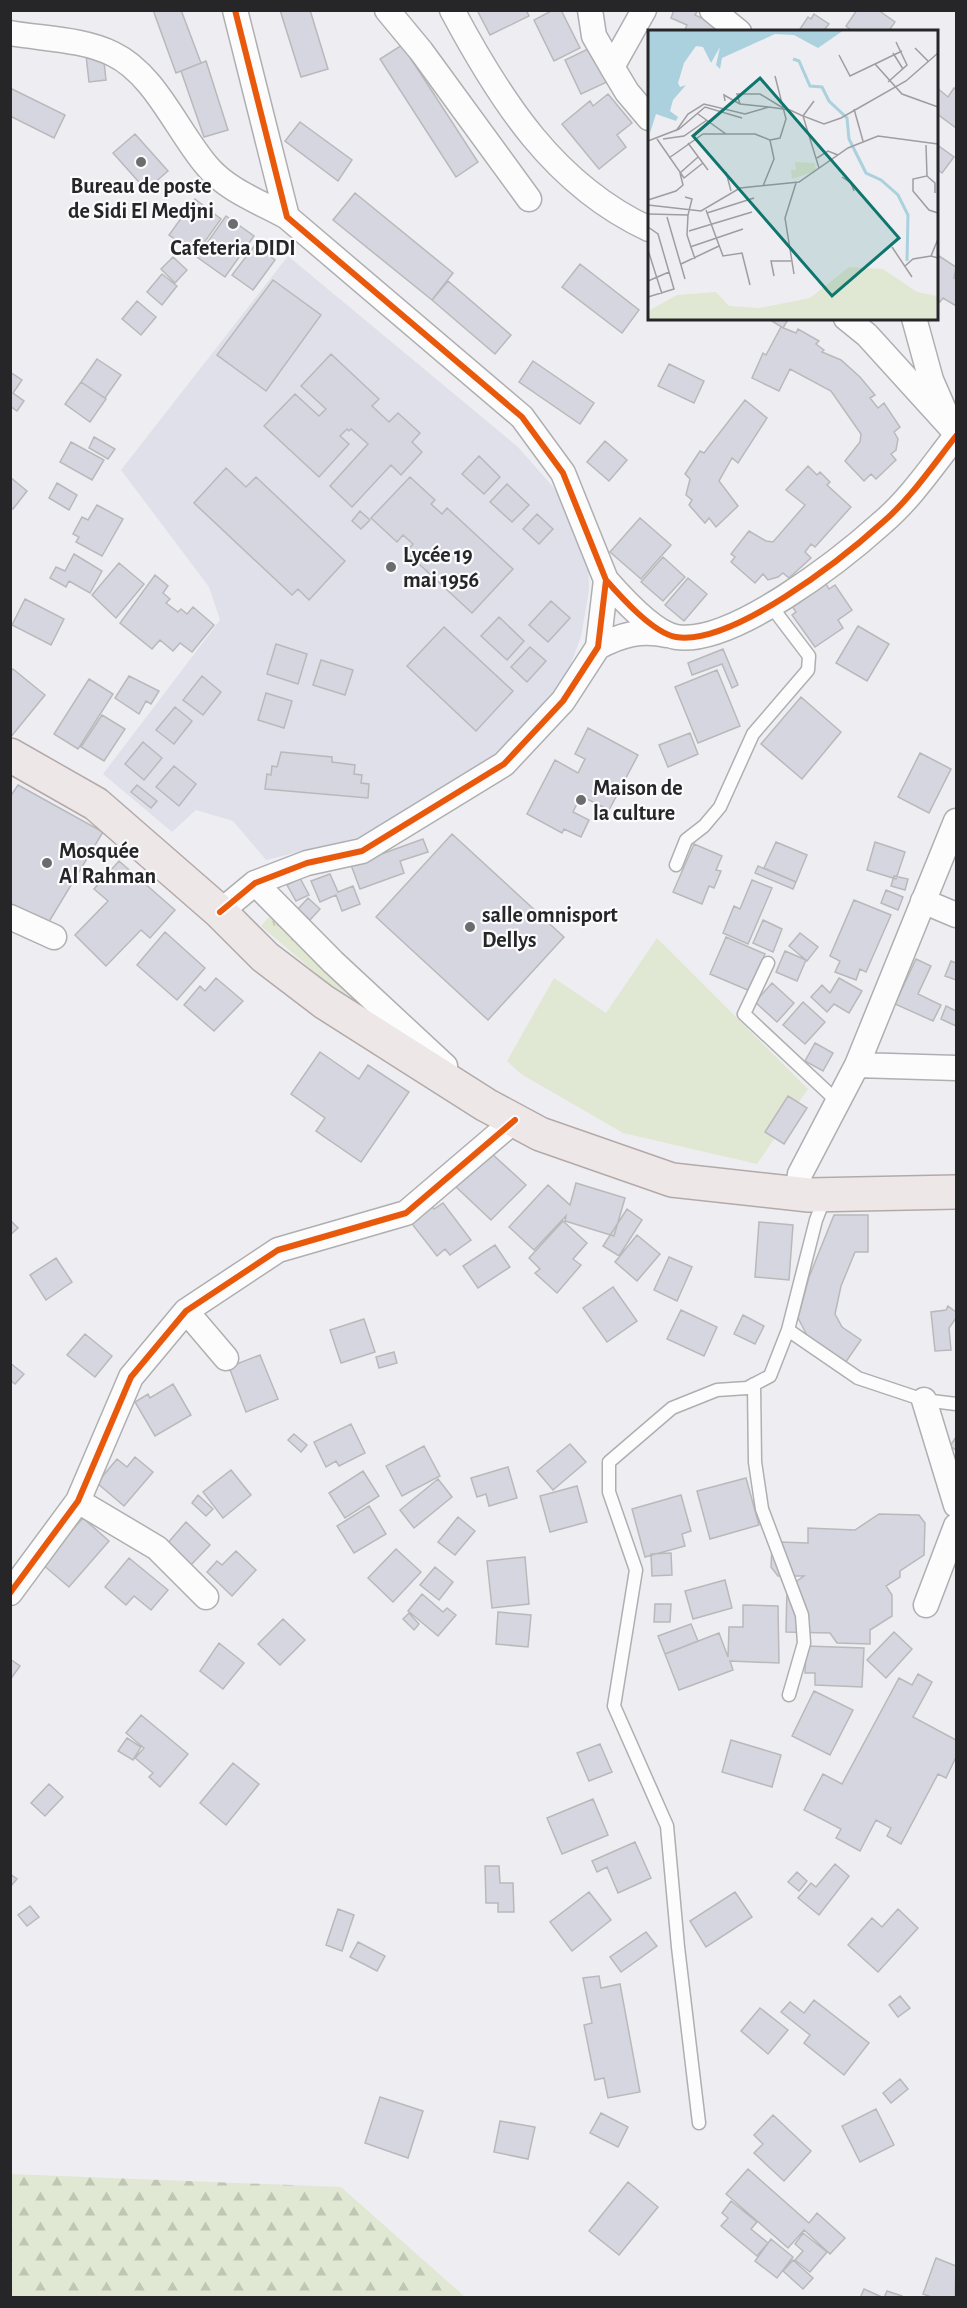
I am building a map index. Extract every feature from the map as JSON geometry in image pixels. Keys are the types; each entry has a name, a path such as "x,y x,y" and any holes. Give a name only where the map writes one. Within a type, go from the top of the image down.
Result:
{"main road":[{"path":"10,755 96,804 220,912 265,957 324,1002 486,1104 540,1134 672,1180 811,1194 957,1192"}],"street":[{"path":"236,10 287,217"},
{"path":"387,10 421,51 529,199"},
{"path":"452,10 486,75 545,152 580,188 619,215 648,229"},
{"path":"590,10 594,36 627,92 648,117"},
{"path":"612,67 644,10"},
{"path":"711,10 736,30"},
{"path":"10,33 96,47 116,55 148,82 180,132 208,168 227,184 287,217 522,417 563,473 606,580 633,609 675,637"},
{"path":"848,320 867,335 957,432"},
{"path":"915,320 931,380 957,432"},
{"path":"598,647 615,638 635,633 655,633 675,637 705,634 735,626 771,606 884,522 957,432 954,416 957,405"},
{"path":"220,912 255,882 307,863 362,851 504,764 563,701 598,647 606,580"},
{"path":"811,1194 800,1174 857,1065 957,821"},
{"path":"255,882 333,962 486,1104"},
{"path":"923,901 957,915"},
{"path":"10,917 54,937"},
{"path":"857,1065 957,1068"},
{"path":"10,1593 78,1501 131,1377 186,1311 278,1250 406,1213 514,1120"},
{"path":"186,1311 226,1358"},
{"path":"924,1400 957,1506"},
{"path":"78,1501 157,1548 206,1597"},
{"path":"926,1605 957,1526"}],"lane":[{"path":"676,865 686,840 704,826 720,807 753,734 808,670 809,657 771,606"},
{"path":"768,963 744,1014 838,1102"},
{"path":"699,2123 678,1947 667,1826 614,1706 636,1570 609,1492 609,1462 672,1408 717,1390 747,1388 770,1376 788,1330 816,1220 811,1194"},
{"path":"788,1330 858,1378 924,1400 957,1404"},
{"path":"754,1384 755,1462 762,1509 802,1615 804,1643 789,1695"}],"shaded area":[{"name":"Lycée 19 mai 1956","path":"288,256 518,447 568,504 588,548 589,590 581,637 558,697 479,776 373,834 266,860 233,821 196,810 172,832 103,774 220,620 209,587 121,470"}],"green space":[{"path":"270,916 343,989 383,1023 338,992 261,926"},
{"path":"657,938 808,1089 757,1164 623,1133 521,1074 507,1061 554,978 606,1013"},
{"path":"11,2174 341,2187 465,2297 11,2297"}],"building":[{"path":"153,10 181,10 201,63 176,73"},
{"path":"280,10 310,10 328,69 301,77"},
{"path":"477,10 526,10 529,16 490,35"},
{"path":"553,10 561,10 580,48 554,61 534,20"},
{"path":"674,10 698,10 695,15 716,25 714,30 685,30 687,25 671,18"},
{"path":"857,10 878,10 895,22 889,30 851,30 846,26"},
{"path":"814,14 829,24 826,30 799,30 808,17 811,19"},
{"path":"402,45 478,162 456,177 380,59"},
{"path":"590,48 607,82 581,94 565,60"},
{"path":"103,53 106,80 89,82 86,55"},
{"path":"206,61 228,130 204,137 181,71"},
{"path":"10,88 65,115 54,138 10,116"},
{"path":"937,88 948,97 954,88 956,90 956,128 937,114"},
{"path":"608,94 632,123 617,135 626,147 599,169 562,124 590,101 593,106"},
{"path":"300,122 352,160 338,181 285,141"},
{"name":"Bureau de poste de Sidi El Medjni","path":"135,134 168,171 146,190 113,153"},
{"path":"937,145 954,157 942,173 937,172"},
{"path":"355,193 453,273 432,300 333,220"},
{"path":"195,199 221,219 196,254 169,235"},
{"path":"226,216 254,236 225,277 197,257"},
{"path":"255,245 275,260 253,290 232,275"},
{"path":"939,256 956,267 954,278 956,279 956,306 943,298 940,302 937,300 937,259"},
{"path":"173,257 187,270 175,283 161,269"},
{"path":"580,264 639,310 622,333 562,287"},
{"path":"162,274 177,286 162,305 147,292"},
{"path":"273,280 321,315 266,391 217,355"},
{"path":"448,281 511,335 495,354 432,300"},
{"path":"137,301 156,317 141,335 122,319"},
{"path":"770,320 788,320 783,328"},
{"path":"781,327 796,333 798,329 819,341 816,344 824,350 822,352 841,360 860,377 875,395 870,398 878,408 884,403 900,427 894,432 898,439 896,450 891,454 896,460 876,479 871,474 864,481 845,461 860,442 861,434 831,391 790,369 779,391 752,378 763,353 766,355"},
{"path":"331,354 379,399 372,406 389,422 398,413 420,433 412,442 422,452 401,475 391,465 352,507 330,486 368,444 351,429 349,431 347,429 340,436 349,444 319,477 264,426 295,394 319,416 326,409 301,386"},
{"path":"97,359 121,375 105,398 81,382"},
{"path":"533,361 594,403 580,424 519,382"},
{"path":"669,364 704,381 694,403 658,386"},
{"path":"10,372 22,380 13,393 24,401 17,411 10,406"},
{"path":"81,382 106,399 90,422 65,404"},
{"path":"745,400 767,418 738,463 732,458 719,481 738,506 716,527 709,518 705,523 689,505 692,500 686,495 690,479 685,474 700,451 704,453"},
{"path":"94,437 115,449 108,459 89,448"},
{"path":"605,441 627,460 609,481 587,462"},
{"path":"71,442 104,460 92,480 60,462"},
{"path":"479,456 500,477 484,494 462,474"},
{"path":"808,466 817,475 820,472 830,482 827,485 851,507 815,547 811,544 805,552 811,558 789,578 783,573 768,580 763,574 755,583 731,562 735,557 731,554 749,531 766,541 773,542 805,505 786,490"},
{"path":"226,468 246,487 256,477 345,561 309,600 298,589 292,595 194,503"},
{"path":"10,477 27,491 13,509 10,507"},
{"path":"410,477 435,500 431,504 442,514 447,508 513,569 472,613 406,552 413,544 403,535 397,542 371,518"},
{"path":"57,483 77,495 69,510 49,498"},
{"path":"507,484 529,505 512,522 490,502"},
{"path":"97,505 123,519 102,556 76,542 79,537 73,534 82,517 88,520"},
{"path":"360,511 370,520 361,529 352,521"},
{"path":"537,514 553,529 539,544 523,529"},
{"path":"640,518 671,545 641,579 610,552"},
{"path":"74,554 102,571 90,593 69,581 66,587 50,578 56,567 65,571"},
{"path":"663,557 685,577 663,601 641,582"},
{"path":"119,563 144,584 116,618 92,595"},
{"path":"155,575 168,586 163,593 170,599 166,603 178,612 181,609 187,614 193,607 214,625 192,652 180,643 173,651 160,640 152,649 120,623"},
{"path":"688,578 707,594 684,621 665,605"},
{"path":"825,582 829,589 835,585 852,610 838,620 843,628 815,647 792,615 796,612 792,606"},
{"path":"25,599 64,619 51,645 12,625"},
{"path":"551,601 570,618 548,642 529,625"},
{"path":"499,617 524,641 507,660 481,636"},
{"path":"858,626 889,644 867,681 836,663"},
{"path":"444,627 513,691 476,731 407,666"},
{"path":"276,644 307,654 298,684 267,674"},
{"path":"530,647 546,661 527,682 511,667"},
{"path":"723,649 738,685 732,688 722,664 692,675 688,663"},
{"path":"321,660 353,670 345,695 313,685"},
{"path":"13,669 45,695 10,738 10,672"},
{"path":"717,670 740,726 698,743 675,687"},
{"path":"129,676 159,691 151,704 146,701 139,714 115,698"},
{"path":"202,676 221,692 203,715 183,700"},
{"path":"89,679 113,694 78,749 54,734"},
{"path":"266,693 292,701 284,728 258,720"},
{"path":"801,697 841,732 802,779 761,744"},
{"path":"175,707 192,721 174,744 156,730"},
{"path":"102,715 125,729 104,761 81,747"},
{"path":"588,728 638,755 609,810 581,796 573,812 589,820 581,837 564,829 562,833 527,814 555,760 578,773 585,759 575,754"},
{"path":"690,733 698,754 668,767 659,745"},
{"path":"143,742 162,758 144,780 125,764"},
{"path":"281,752 332,757 332,762 355,765 354,774 362,775 361,783 369,784 368,798 265,789 267,774 271,775 272,766 277,767"},
{"path":"920,753 951,769 929,813 898,797"},
{"path":"174,766 196,784 179,806 156,787"},
{"name":"Mosquée Al Rahman","path":"18,785 103,832 47,925 10,906 10,797"},
{"path":"137,785 157,801 151,808 131,792"},
{"name":"salle omnisport Dellys","path":"452,834 564,937 488,1020 376,917"},
{"path":"423,839 428,852 400,861 404,873 360,889 351,865"},
{"path":"776,842 807,855 796,882 764,868"},
{"path":"875,842 905,852 896,879 867,870"},
{"path":"694,844 722,856 716,870 721,871 714,888 709,886 702,904 673,892"},
{"path":"119,861 175,910 150,938 141,930 106,966 75,935 108,901 94,889"},
{"path":"758,866 796,882 793,889 755,873"},
{"path":"330,874 338,892 353,886 360,904 342,911 336,895 320,902 311,881"},
{"path":"894,876 908,879 905,890 891,886"},
{"path":"300,878 309,895 296,901 287,885"},
{"path":"752,880 772,888 748,944 723,933 734,906 740,909"},
{"path":"886,890 903,897 898,910 881,903"},
{"path":"308,898 320,909 310,920 298,909"},
{"path":"854,900 891,915 866,972 860,969 856,980 835,972 840,961 830,956"},
{"path":"763,920 782,929 773,952 753,943"},
{"path":"165,932 205,968 177,1000 137,965"},
{"path":"800,933 818,947 807,961 789,946"},
{"path":"726,937 765,954 750,991 710,974"},
{"path":"785,951 806,960 797,981 776,972"},
{"path":"916,959 931,966 918,994 941,1005 933,1021 895,1004"},
{"path":"951,961 956,963 956,980 945,976"},
{"path":"216,978 243,1001 214,1031 184,1005 200,986 205,991"},
{"path":"839,978 862,991 849,1013 834,1004 827,1012 811,997 822,985 830,993"},
{"path":"772,983 794,1003 777,1022 755,1002"},
{"path":"803,1002 825,1022 805,1044 783,1025"},
{"path":"946,1006 956,1011 956,1026 941,1019"},
{"path":"815,1043 833,1053 823,1071 805,1061"},
{"path":"320,1052 359,1079 368,1065 409,1092 361,1162 316,1131 325,1118 291,1094"},
{"path":"788,1096 807,1108 784,1144 765,1132"},
{"path":"491,1153 526,1185 491,1220 455,1186"},
{"path":"576,1183 625,1198 614,1236 565,1221 566,1216 534,1250 509,1227 548,1185 570,1205"},
{"path":"443,1203 471,1240 450,1255 445,1249 437,1256 409,1220 430,1204 434,1209"},
{"path":"627,1209 642,1220 619,1256 603,1246"},
{"path":"834,1215 868,1215 868,1252 855,1252 841,1286 835,1314 842,1327 861,1340 843,1366 812,1345 798,1318 809,1277"},
{"path":"10,1220 18,1228 10,1235"},
{"path":"563,1221 587,1243 573,1259 581,1265 557,1293 535,1273 540,1269 529,1258"},
{"path":"759,1222 793,1225 789,1280 755,1277"},
{"path":"637,1235 660,1254 637,1281 615,1262"},
{"path":"495,1245 510,1267 478,1288 463,1266"},
{"path":"669,1257 692,1267 677,1301 654,1290"},
{"path":"56,1258 72,1282 46,1300 30,1275"},
{"path":"613,1287 637,1321 607,1342 583,1308"},
{"path":"948,1306 956,1312 956,1318 949,1328 951,1350 935,1351 931,1312 946,1310"},
{"path":"681,1310 717,1327 704,1356 667,1339"},
{"path":"743,1315 764,1326 755,1344 734,1334"},
{"path":"364,1319 375,1352 341,1363 330,1330"},
{"path":"85,1334 112,1356 95,1377 67,1355"},
{"path":"394,1352 397,1363 379,1368 376,1357"},
{"path":"260,1355 278,1399 246,1412 229,1367"},
{"path":"10,1363 24,1374 15,1384 10,1380"},
{"path":"173,1384 191,1415 155,1436 135,1402 148,1394 150,1398"},
{"path":"351,1424 365,1453 339,1466 336,1461 326,1467 314,1442"},
{"path":"294,1434 307,1445 301,1452 288,1440"},
{"path":"956,1437 956,1450 950,1446"},
{"path":"570,1444 586,1462 553,1490 537,1471"},
{"path":"424,1446 440,1476 402,1496 386,1466"},
{"path":"135,1457 153,1472 124,1506 97,1483 117,1459 127,1467"},
{"path":"508,1467 517,1498 489,1506 486,1494 477,1497 471,1478"},
{"path":"231,1470 251,1495 223,1518 203,1492"},
{"path":"363,1471 379,1496 345,1518 329,1493"},
{"path":"746,1478 759,1525 710,1539 697,1491"},
{"path":"438,1479 452,1497 414,1528 400,1510"},
{"path":"577,1486 587,1522 550,1532 540,1496"},
{"path":"198,1495 213,1509 206,1516 192,1503"},
{"path":"681,1495 691,1531 682,1534 685,1546 645,1557 632,1509"},
{"path":"369,1506 386,1534 354,1553 337,1526"},
{"path":"879,1514 919,1515 925,1523 924,1555 900,1571 900,1577 886,1586 892,1595 892,1616 870,1630 870,1644 837,1643 830,1633 786,1632 787,1588 804,1576 778,1576 771,1567 772,1547 779,1542 808,1543 808,1528 855,1530"},
{"path":"458,1517 475,1531 455,1555 438,1542"},
{"path":"83,1518 109,1541 69,1587 42,1564"},
{"path":"186,1522 210,1545 189,1567 166,1545"},
{"path":"396,1549 421,1572 393,1602 368,1578"},
{"path":"236,1551 256,1570 232,1596 207,1572 217,1561 222,1565"},
{"path":"671,1553 672,1575 652,1576 651,1554"},
{"path":"525,1557 529,1604 492,1608 487,1561"},
{"path":"129,1558 168,1590 151,1610 134,1596 126,1605 105,1587"},
{"path":"435,1567 453,1582 439,1600 420,1585"},
{"path":"725,1580 732,1608 693,1619 685,1591"},
{"path":"422,1594 443,1612 447,1608 456,1615 438,1636 408,1611"},
{"path":"655,1604 671,1604 670,1622 654,1622"},
{"path":"743,1605 778,1606 779,1663 730,1661 733,1670 679,1690 665,1654 719,1633 728,1657 729,1627 743,1627"},
{"path":"498,1612 531,1615 528,1647 496,1644"},
{"path":"409,1613 419,1624 414,1630 403,1619"},
{"path":"283,1619 305,1640 280,1665 258,1644"},
{"path":"691,1624 698,1641 665,1654 658,1636"},
{"path":"894,1632 912,1649 886,1678 867,1660"},
{"path":"219,1643 244,1663 223,1689 200,1671"},
{"path":"806,1646 864,1648 862,1687 815,1685 815,1673 805,1673"},
{"path":"10,1659 20,1666 10,1680"},
{"path":"918,1674 932,1682 913,1717 956,1740 956,1757 946,1778 938,1774 901,1844 887,1836 891,1828 876,1820 860,1851 836,1838 841,1829 804,1810 823,1774 842,1784 899,1678 912,1685"},
{"path":"814,1691 853,1710 830,1755 792,1736"},
{"path":"141,1715 188,1754 160,1787 149,1777 153,1773 135,1758 144,1748 126,1733"},
{"path":"127,1738 141,1747 133,1760 118,1751"},
{"path":"731,1740 781,1755 772,1787 722,1772"},
{"path":"600,1744 612,1772 589,1781 577,1753"},
{"path":"233,1763 259,1784 226,1825 200,1803"},
{"path":"49,1784 63,1797 45,1816 31,1803"},
{"path":"593,1799 608,1835 562,1854 547,1818"},
{"path":"635,1842 651,1878 618,1893 607,1867 597,1872 592,1861"},
{"path":"835,1864 849,1876 819,1915 798,1898 811,1883 816,1887"},
{"path":"485,1866 499,1866 500,1883 513,1883 514,1912 498,1912 498,1903 486,1903"},
{"path":"797,1872 807,1881 799,1891 788,1882"},
{"path":"10,1874 17,1879 10,1887"},
{"path":"589,1892 611,1920 572,1951 550,1922"},
{"path":"735,1892 752,1917 706,1947 690,1921"},
{"path":"30,1906 39,1917 27,1926 18,1915"},
{"path":"338,1909 354,1915 342,1951 326,1945"},
{"path":"898,1909 918,1928 878,1972 848,1945 872,1918 882,1927"},
{"path":"646,1932 657,1946 621,1972 610,1957"},
{"path":"358,1942 385,1956 377,1971 350,1957"},
{"path":"599,1976 601,1988 620,1984 640,2092 608,2098 604,2078 595,2080 584,2025 592,2023 583,1978"},
{"path":"900,1996 910,2008 898,2017 889,2005"},
{"path":"814,2000 869,2043 844,2075 804,2043 810,2035 781,2012 790,2002 804,2013"},
{"path":"760,2008 788,2030 768,2054 741,2031"},
{"path":"900,2079 908,2089 891,2103 883,2093"},
{"path":"380,2097 423,2111 408,2158 365,2143"},
{"path":"876,2109 894,2145 860,2162 842,2126"},
{"path":"601,2113 628,2127 618,2147 590,2133"},
{"path":"773,2115 811,2151 784,2181 754,2153 763,2144 754,2135"},
{"path":"500,2121 535,2127 528,2159 494,2152"},
{"path":"748,2169 809,2223 817,2213 845,2238 830,2254 804,2230 788,2248 726,2194"},
{"path":"628,2182 658,2207 619,2255 589,2231"},
{"path":"731,2201 757,2222 751,2229 768,2243 757,2256 721,2226 728,2218 722,2213"},
{"path":"803,2233 827,2252 810,2272 795,2260 803,2251 795,2244"},
{"path":"771,2239 793,2257 777,2278 755,2261"},
{"path":"936,2258 956,2266 955,2298 934,2298 923,2294"},
{"path":"793,2260 813,2278 803,2289 783,2271"},
{"path":"864,2289 884,2298 860,2298"},
{"path":"887,2291 902,2296 901,2298 884,2298"}],"cycle path":[{"path":"220,912 255,883 307,863 362,851 504,764 563,701 598,647 606,580 563,473 522,417 287,217 235,10"},
{"path":"606,580 648,622 667,634 676,637 699,636 726,628 785,597 865,538 903,503 956,436"},
{"path":"10,1593 78,1501 131,1377 186,1311 278,1250 406,1213 515,1120"}],"place":[{"name":"Bureau de poste de Sidi El Medjni","path":"141,162"},
{"name":"Cafeteria DIDI","path":"233,224"},
{"name":"Lycée 19 mai 1956","path":"391,567"},
{"name":"Maison de la culture","path":"581,800"},
{"name":"Mosquée Al Rahman","path":"47,863"},
{"name":"salle omnisport Dellys","path":"470,927"}]}
